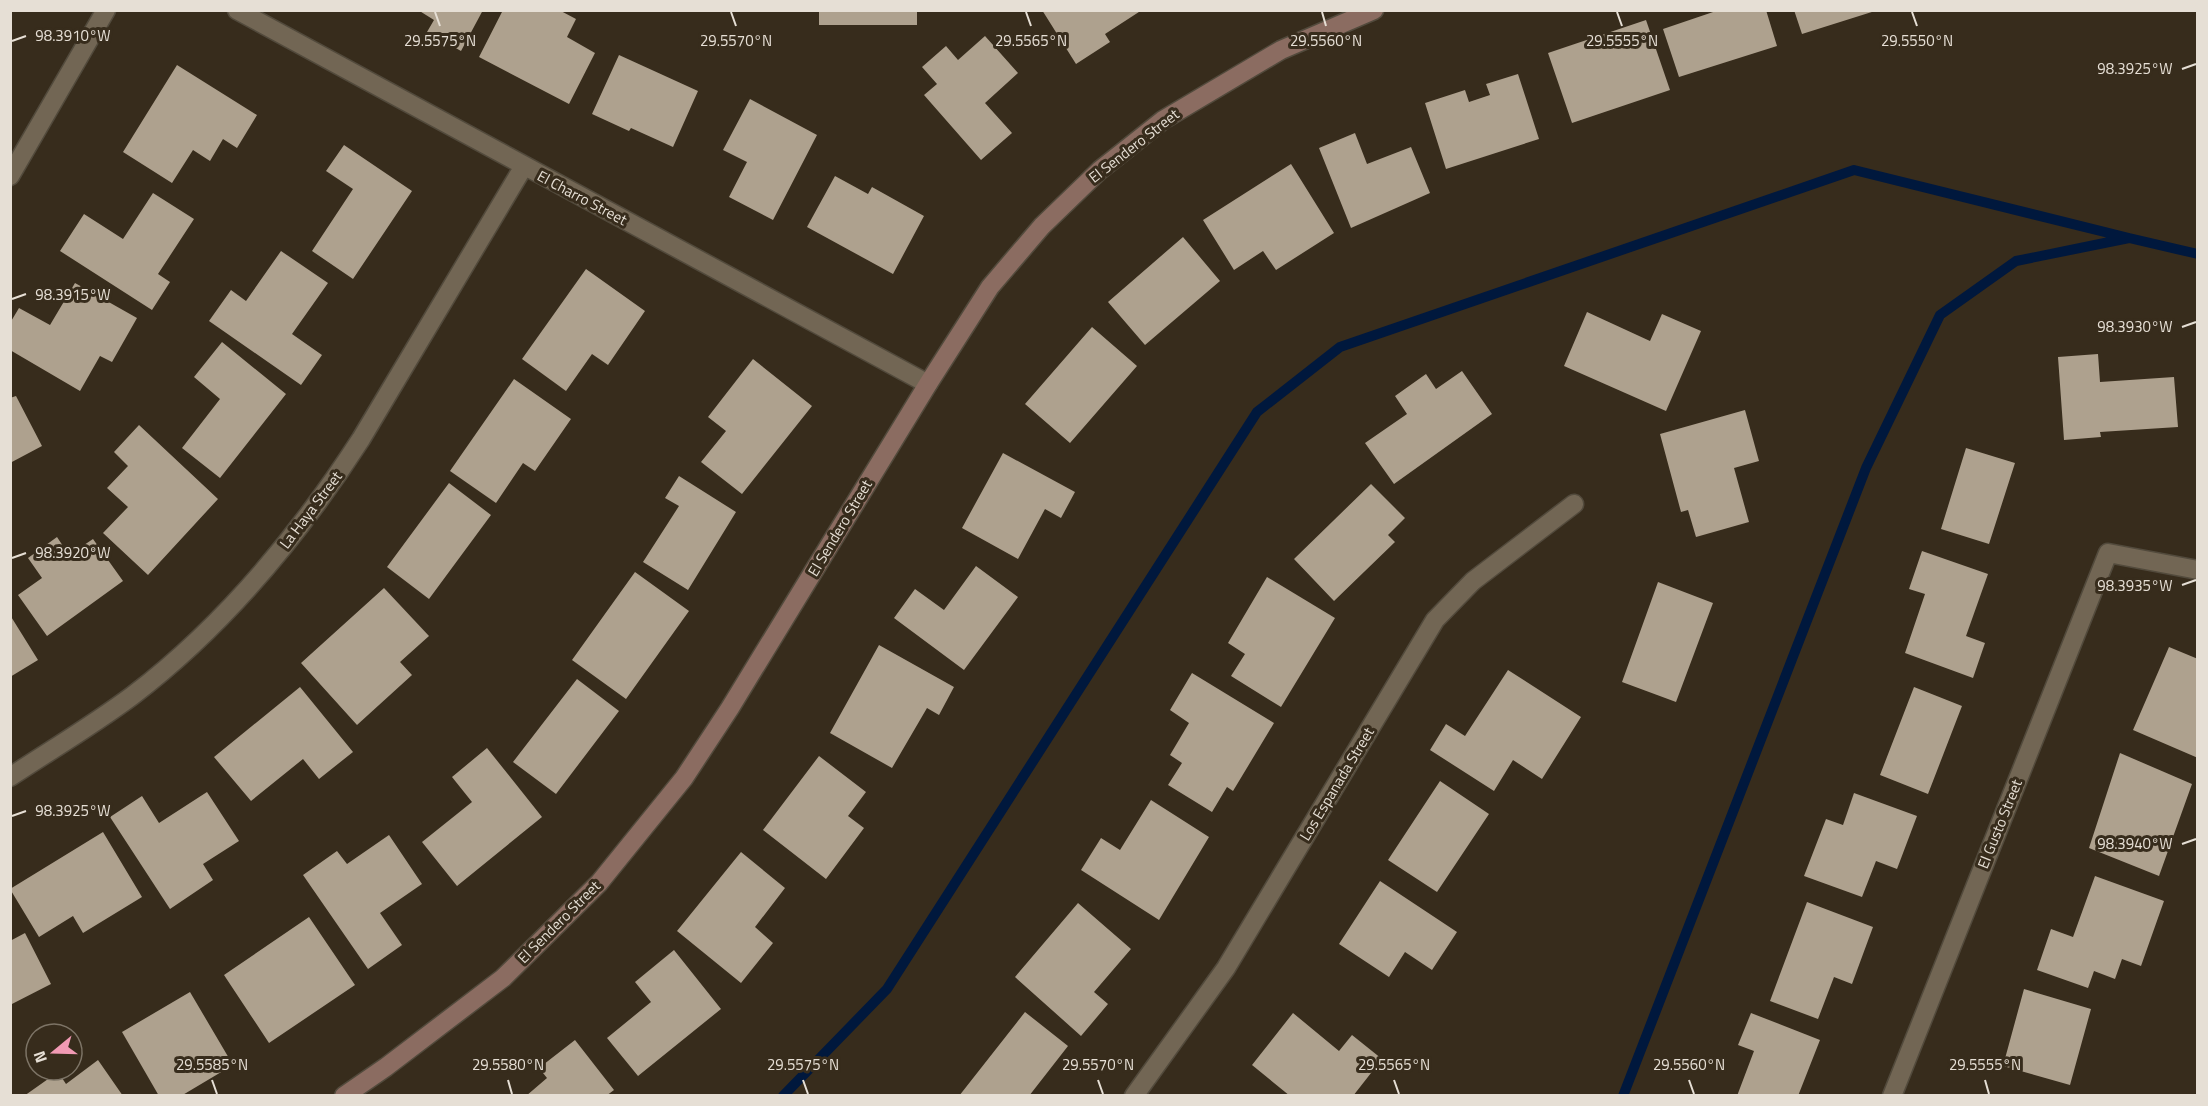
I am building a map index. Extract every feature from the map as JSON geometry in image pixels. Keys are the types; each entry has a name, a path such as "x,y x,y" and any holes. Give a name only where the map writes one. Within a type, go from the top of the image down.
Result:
{"street":[{"path":"10,176 106,10"},
{"name":"El Charro Street","path":"237,10 928,384"},
{"name":"El Sendero Street","path":"344,1095 386,1067 503,978 598,883 691,768 990,287 1042,226 1100,170 1163,120 1281,50 1374,10"},
{"name":"La Haya Street","path":"10,777 132,696 207,631 275,559 335,479 361,439 524,166"},
{"name":"Los Espanada Street","path":"1134,1095 1227,968 1435,620 1473,581 1574,504"},
{"name":"El Gusto Street","path":"1892,1095 2108,553 2198,570"}],"building":[{"path":"418,10 483,10 461,51 427,32 434,20"},
{"path":"503,10 559,10 576,19 567,37 595,53 569,104 479,57"},
{"path":"819,10 917,10 917,25 819,25"},
{"path":"1042,10 1142,10 1105,34 1110,42 1076,64"},
{"path":"1719,10 1766,10 1777,46 1679,77 1663,29"},
{"path":"1794,10 1875,10 1875,11 1802,34"},
{"path":"1646,20 1670,90 1572,123 1548,53"},
{"path":"985,36 1018,73 985,103 1012,133 981,160 924,95 937,84 922,67 946,46 958,60"},
{"path":"619,55 698,91 673,147 592,114"},
{"path":"177,65 257,115 237,148 223,139 210,161 193,150 172,183 123,152"},
{"path":"1518,74 1539,139 1446,169 1425,103 1465,90 1469,102 1490,95 1486,84"},
{"path":"750,99 817,135 773,220 729,197 747,162 723,150"},
{"path":"1355,133 1367,164 1411,147 1430,193 1351,228 1319,148"},
{"path":"344,145 412,191 353,279 312,251 353,189 326,171"},
{"path":"1291,164 1334,233 1276,270 1263,251 1234,270 1203,220"},
{"path":"835,176 868,194 872,187 924,216 893,274 807,227"},
{"path":"153,193 194,219 158,274 170,282 152,310 60,251 84,214 123,239"},
{"path":"1183,237 1220,281 1145,345 1108,302"},
{"path":"281,251 328,283 292,334 322,355 301,385 209,321 231,290 246,301"},
{"path":"586,269 645,311 608,365 592,354 566,391 522,359"},
{"path":"75,283 137,318 112,362 100,356 80,391 10,350 10,323 19,308 50,325"},
{"path":"1587,312 1650,341 1662,314 1701,331 1666,411 1564,366"},
{"path":"1092,327 1137,366 1070,443 1025,404"},
{"path":"222,342 286,394 220,478 182,448 220,399 194,377"},
{"path":"2098,354 2100,382 2174,377 2178,427 2100,432 2101,437 2064,440 2058,357"},
{"path":"753,359 812,406 742,494 701,462 726,431 708,417"},
{"path":"1462,371 1492,414 1394,484 1365,443 1407,414 1395,396 1426,374 1436,389"},
{"path":"514,379 571,419 535,471 523,463 496,503 450,471"},
{"path":"16,396 42,446 10,463 10,398"},
{"path":"1745,410 1759,461 1734,468 1749,522 1696,537 1688,510 1681,512 1660,434"},
{"path":"139,425 218,499 148,575 103,533 128,507 107,488 128,466 114,452"},
{"path":"1966,448 2015,463 1989,544 1941,529"},
{"path":"1003,453 1075,492 1061,518 1045,509 1018,559 962,528"},
{"path":"679,476 736,512 688,590 643,562 679,506 665,498"},
{"path":"449,483 491,515 429,599 387,567"},
{"path":"1371,484 1405,518 1388,535 1395,542 1334,601 1294,559"},
{"path":"57,537 69,555 93,539 123,581 47,636 18,595 42,578 28,558"},
{"path":"1922,551 1988,574 1966,636 1985,643 1973,678 1905,653 1925,594 1909,589"},
{"path":"976,566 1018,597 964,670 894,618 915,589 944,610"},
{"path":"635,572 689,611 626,699 572,660"},
{"path":"1267,577 1335,618 1281,707 1231,676 1245,654 1228,643"},
{"path":"1658,582 1713,603 1676,702 1622,682"},
{"path":"384,588 429,636 400,662 412,675 357,725 301,663"},
{"path":"10,615 38,660 10,677"},
{"path":"879,645 954,687 939,715 927,708 892,768 830,733"},
{"path":"2169,647 2198,659 2198,758 2133,730"},
{"path":"1508,670 1581,717 1542,779 1513,760 1494,791 1430,750 1446,724 1465,736"},
{"path":"1192,673 1274,723 1233,791 1227,787 1212,812 1168,785 1182,763 1170,755 1189,723 1170,710"},
{"path":"577,679 619,711 556,794 513,762"},
{"path":"300,687 353,752 319,779 303,759 251,801 214,757"},
{"path":"1914,687 1962,706 1928,794 1880,775"},
{"path":"487,748 542,817 457,886 422,842 472,802 452,777"},
{"path":"2120,753 2192,784 2159,876 2089,848"},
{"path":"819,756 866,792 848,816 864,828 826,879 763,830"},
{"path":"1440,781 1489,814 1437,892 1388,860"},
{"path":"207,792 239,841 203,864 213,880 170,909 110,817 142,796 159,823"},
{"path":"1854,793 1917,816 1897,869 1876,861 1862,897 1804,876 1826,819 1843,825"},
{"path":"1151,800 1209,837 1159,920 1081,870 1101,838 1120,850"},
{"path":"103,832 142,897 83,933 73,916 39,937 10,889"},
{"path":"389,835 422,884 380,913 402,945 368,969 303,875 337,851 347,864"},
{"path":"741,852 785,888 755,927 773,943 741,983 677,931"},
{"path":"2095,876 2164,901 2141,966 2122,959 2115,979 2094,971 2088,988 2037,970 2051,929 2073,937"},
{"path":"1380,881 1457,932 1432,970 1405,952 1389,977 1339,944"},
{"path":"1807,902 1873,927 1852,984 1834,977 1818,1019 1770,1001"},
{"path":"1078,903 1131,949 1094,992 1108,1004 1081,1036 1015,977"},
{"path":"309,917 355,985 269,1043 224,975"},
{"path":"25,933 51,984 10,1005 10,941"},
{"path":"674,950 721,1009 638,1076 607,1038 651,1002 635,982"},
{"path":"2024,989 2091,1009 2070,1085 2003,1066"},
{"path":"190,992 233,1065 181,1096 159,1096 122,1032"},
{"path":"1025,1012 1068,1046 1029,1096 959,1096"},
{"path":"1293,1013 1339,1051 1352,1035 1382,1059 1353,1096 1290,1096 1252,1065"},
{"path":"1751,1013 1820,1040 1798,1096 1737,1096 1754,1051 1738,1045"},
{"path":"575,1040 614,1090 606,1096 526,1096 547,1078 539,1068"},
{"path":"98,1060 123,1096 24,1096 44,1082 65,1082 66,1084 84,1082 84,1070"}],"waterway":[{"path":"783,1096 887,989 1257,412 1340,347 1854,170 2129,238"},
{"path":"1623,1096 1866,468 1940,315 2016,261 2129,238 2198,254"}]}
